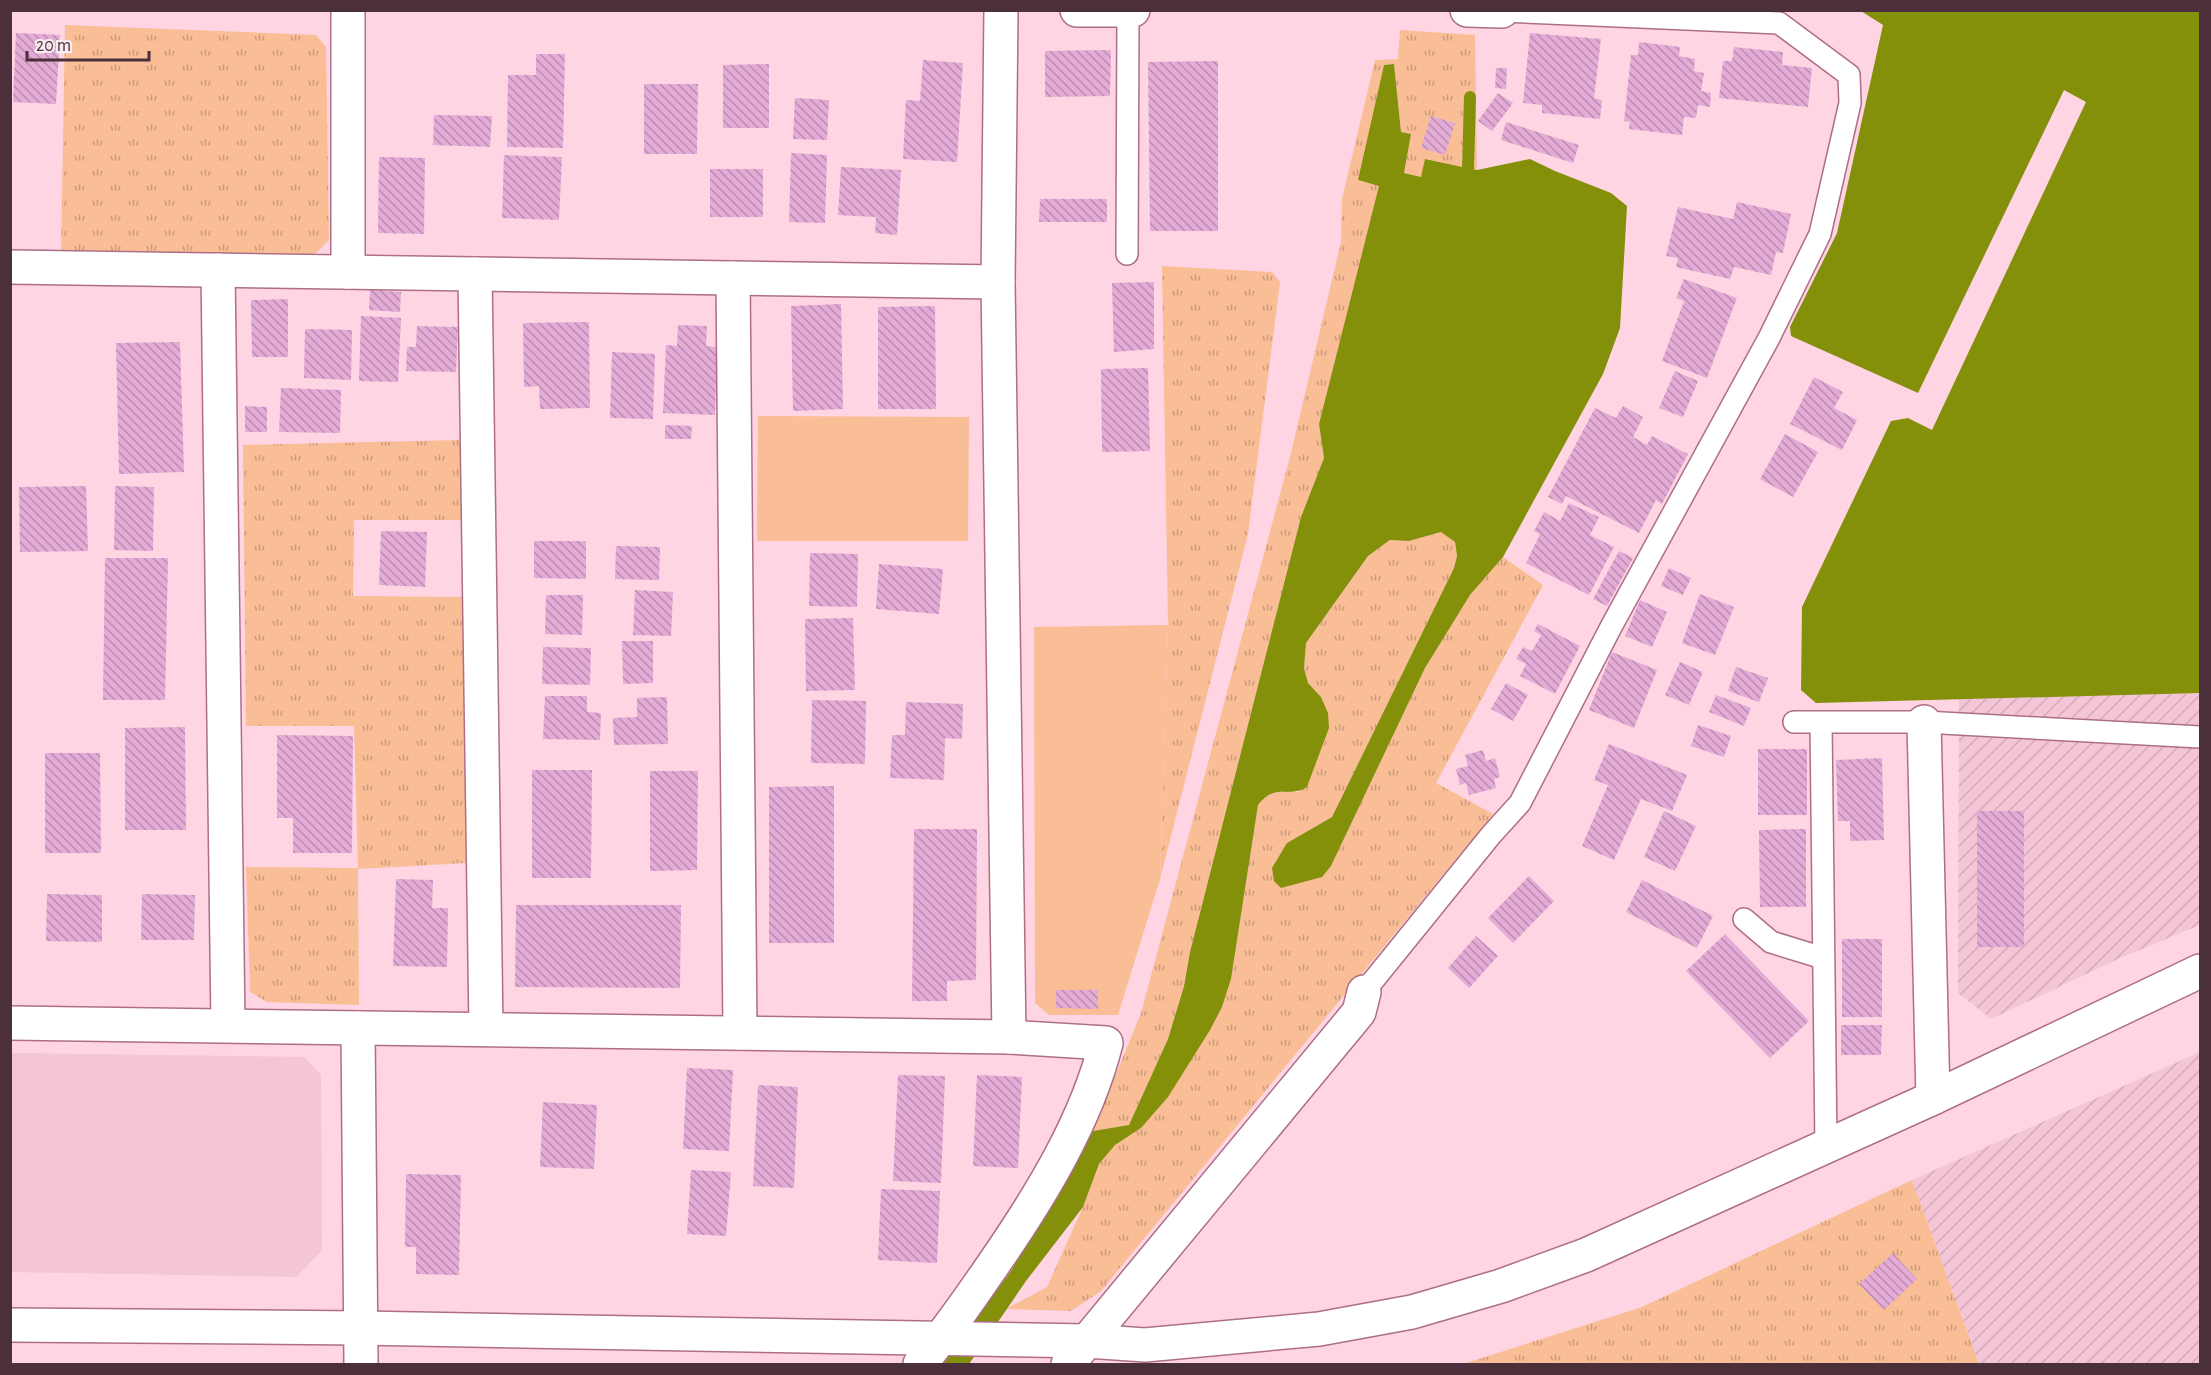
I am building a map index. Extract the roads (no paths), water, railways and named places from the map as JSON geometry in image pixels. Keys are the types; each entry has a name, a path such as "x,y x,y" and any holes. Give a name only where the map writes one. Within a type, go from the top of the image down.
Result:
{"street":[{"path":"348,10 348,272"},
{"path":"1001,10 998,282 1009,1037"},
{"path":"1077,10 1130,11"},
{"path":"1467,10 1502,11"},
{"path":"10,267 998,282"},
{"path":"218,270 228,1025"},
{"path":"475,274 486,1029"},
{"path":"733,278 740,1033"},
{"path":"1924,722 1933,1098"},
{"path":"10,1325 361,1328 941,1339 1077,1353 1143,1355 1319,1329 1412,1312 1501,1286 1587,1255 1933,1098 2200,971"},
{"path":"1077,1353 1359,1012 1364,992"},
{"path":"10,1023 1009,1037 1106,1043 1100,1066 1075,1128 1043,1187 1013,1236 941,1339 920,1365"},
{"path":"358,1028 361,1365"}],"lane":[{"path":"1127,254 1130,11"},
{"path":"1364,992 1491,835 1520,803 1611,627 1768,338 1820,234 1850,103 1849,75 1779,23 1502,11"},
{"path":"1794,722 1924,722 2200,737"},
{"path":"1821,723 1826,1146"},
{"path":"1744,919 1771,942 1823,958"}],"waterway":[{"path":"1468,168 1470,97"}]}
